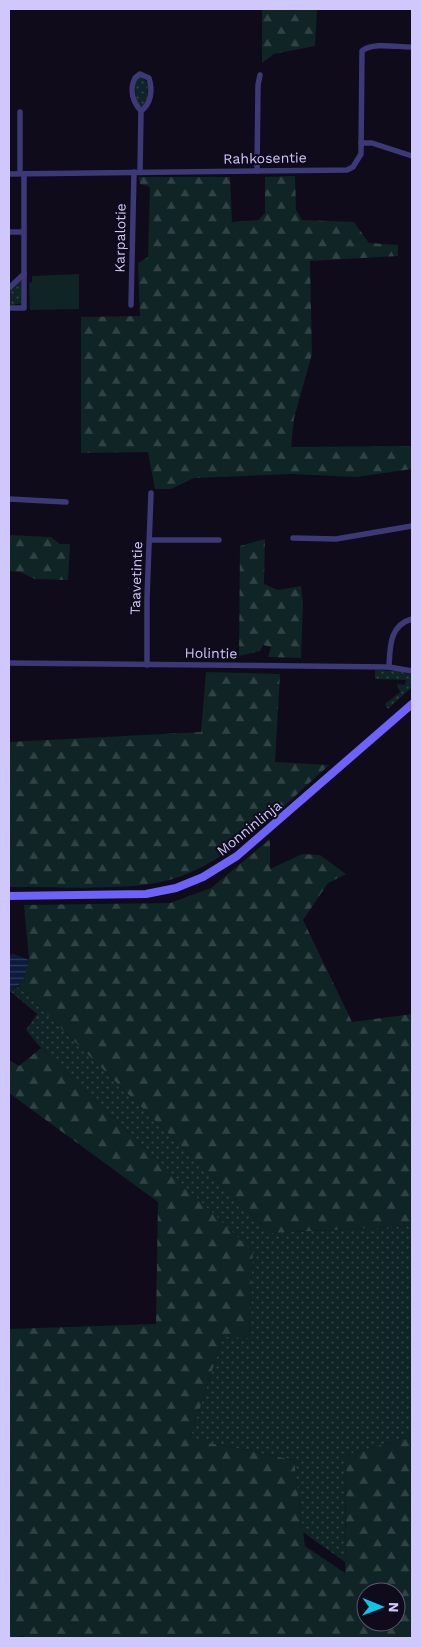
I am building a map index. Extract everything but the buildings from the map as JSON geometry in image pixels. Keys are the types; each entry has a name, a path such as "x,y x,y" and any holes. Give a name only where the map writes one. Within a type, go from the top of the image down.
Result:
{"street":[{"name":"Rahkosentie","path":"9,174 347,170 358,161 361,143 362,51 366,48 374,47 410,47"},
{"path":"140,74 148,78 151,88 149,103 141,112 134,102 132,88 135,78 140,74"},
{"path":"258,171 258,85 260,75"},
{"path":"9,308 24,308 24,232 20,112"},
{"name":"Karpalotie","path":"131,305 141,112"},
{"path":"361,143 372,143 412,156"},
{"path":"9,232 24,232"},
{"path":"9,288 24,274"},
{"name":"Taavetintie","path":"147,665 151,492"},
{"path":"9,499 66,502"},
{"path":"293,538 336,539 412,526"},
{"path":"150,540 220,540"},
{"path":"389,667 394,633 398,626 412,620"},
{"name":"Holintie","path":"9,663 389,667 412,671"},
{"name":"Monninlinja","path":"9,896 146,894 176,888 203,877 244,851 412,704"}],"green space":[{"path":"262,9 317,9 315,46 274,54 262,63"},
{"path":"139,77 142,77 148,83 147,100 142,107 138,105 135,94 135,87"},
{"path":"295,176 296,210 302,220 354,222 369,243 398,245 398,256 310,261 312,354 294,418 291,447 412,446 412,469 356,477 291,474 194,478 171,489 155,489 148,452 81,453 81,317 140,316 138,263 148,257 150,187 140,184 139,177 230,177 232,222 258,220 265,213 265,177"},
{"path":"79,274 79,309 30,310 29,283 32,282 32,276"},
{"path":"21,281 22,303 9,306 9,291"},
{"path":"9,535 51,537 60,544 70,544 68,580 35,579 20,572 9,571"},
{"path":"265,539 264,584 278,590 301,586 303,603 301,658 268,657 271,647 263,645 260,651 239,656 240,546"},
{"path":"375,670 399,671 412,675 412,687 388,709 385,704 400,692 397,684 405,685 406,680 375,679"},
{"path":"206,672 280,674 275,762 329,765 255,831 213,861 192,872 152,884 132,886 90,888 9,887 9,742 201,732"},
{"path":"270,839 270,869 302,854 320,855 346,874 328,883 303,920 352,1022 412,1014 412,1226 270,1233 19,987 29,960 24,905 170,903 211,888"},
{"path":"19,987 270,1233 412,1226 412,1436 346,1455 345,1562 303,1532 294,1460 190,1439 223,1337 249,1337 253,1252 41,1048 26,1030 37,1014 9,990"},
{"path":"41,1048 253,1252 249,1338 223,1337 190,1439 294,1460 305,1546 345,1573 346,1455 412,1436 412,1638 25,1638 23,1636 9,1638 9,1329 156,1324 158,1202 9,1093 9,1060 19,1066"}],"water":[{"path":"14,954 29,960 21,982 18,986 9,990 9,955"}]}
